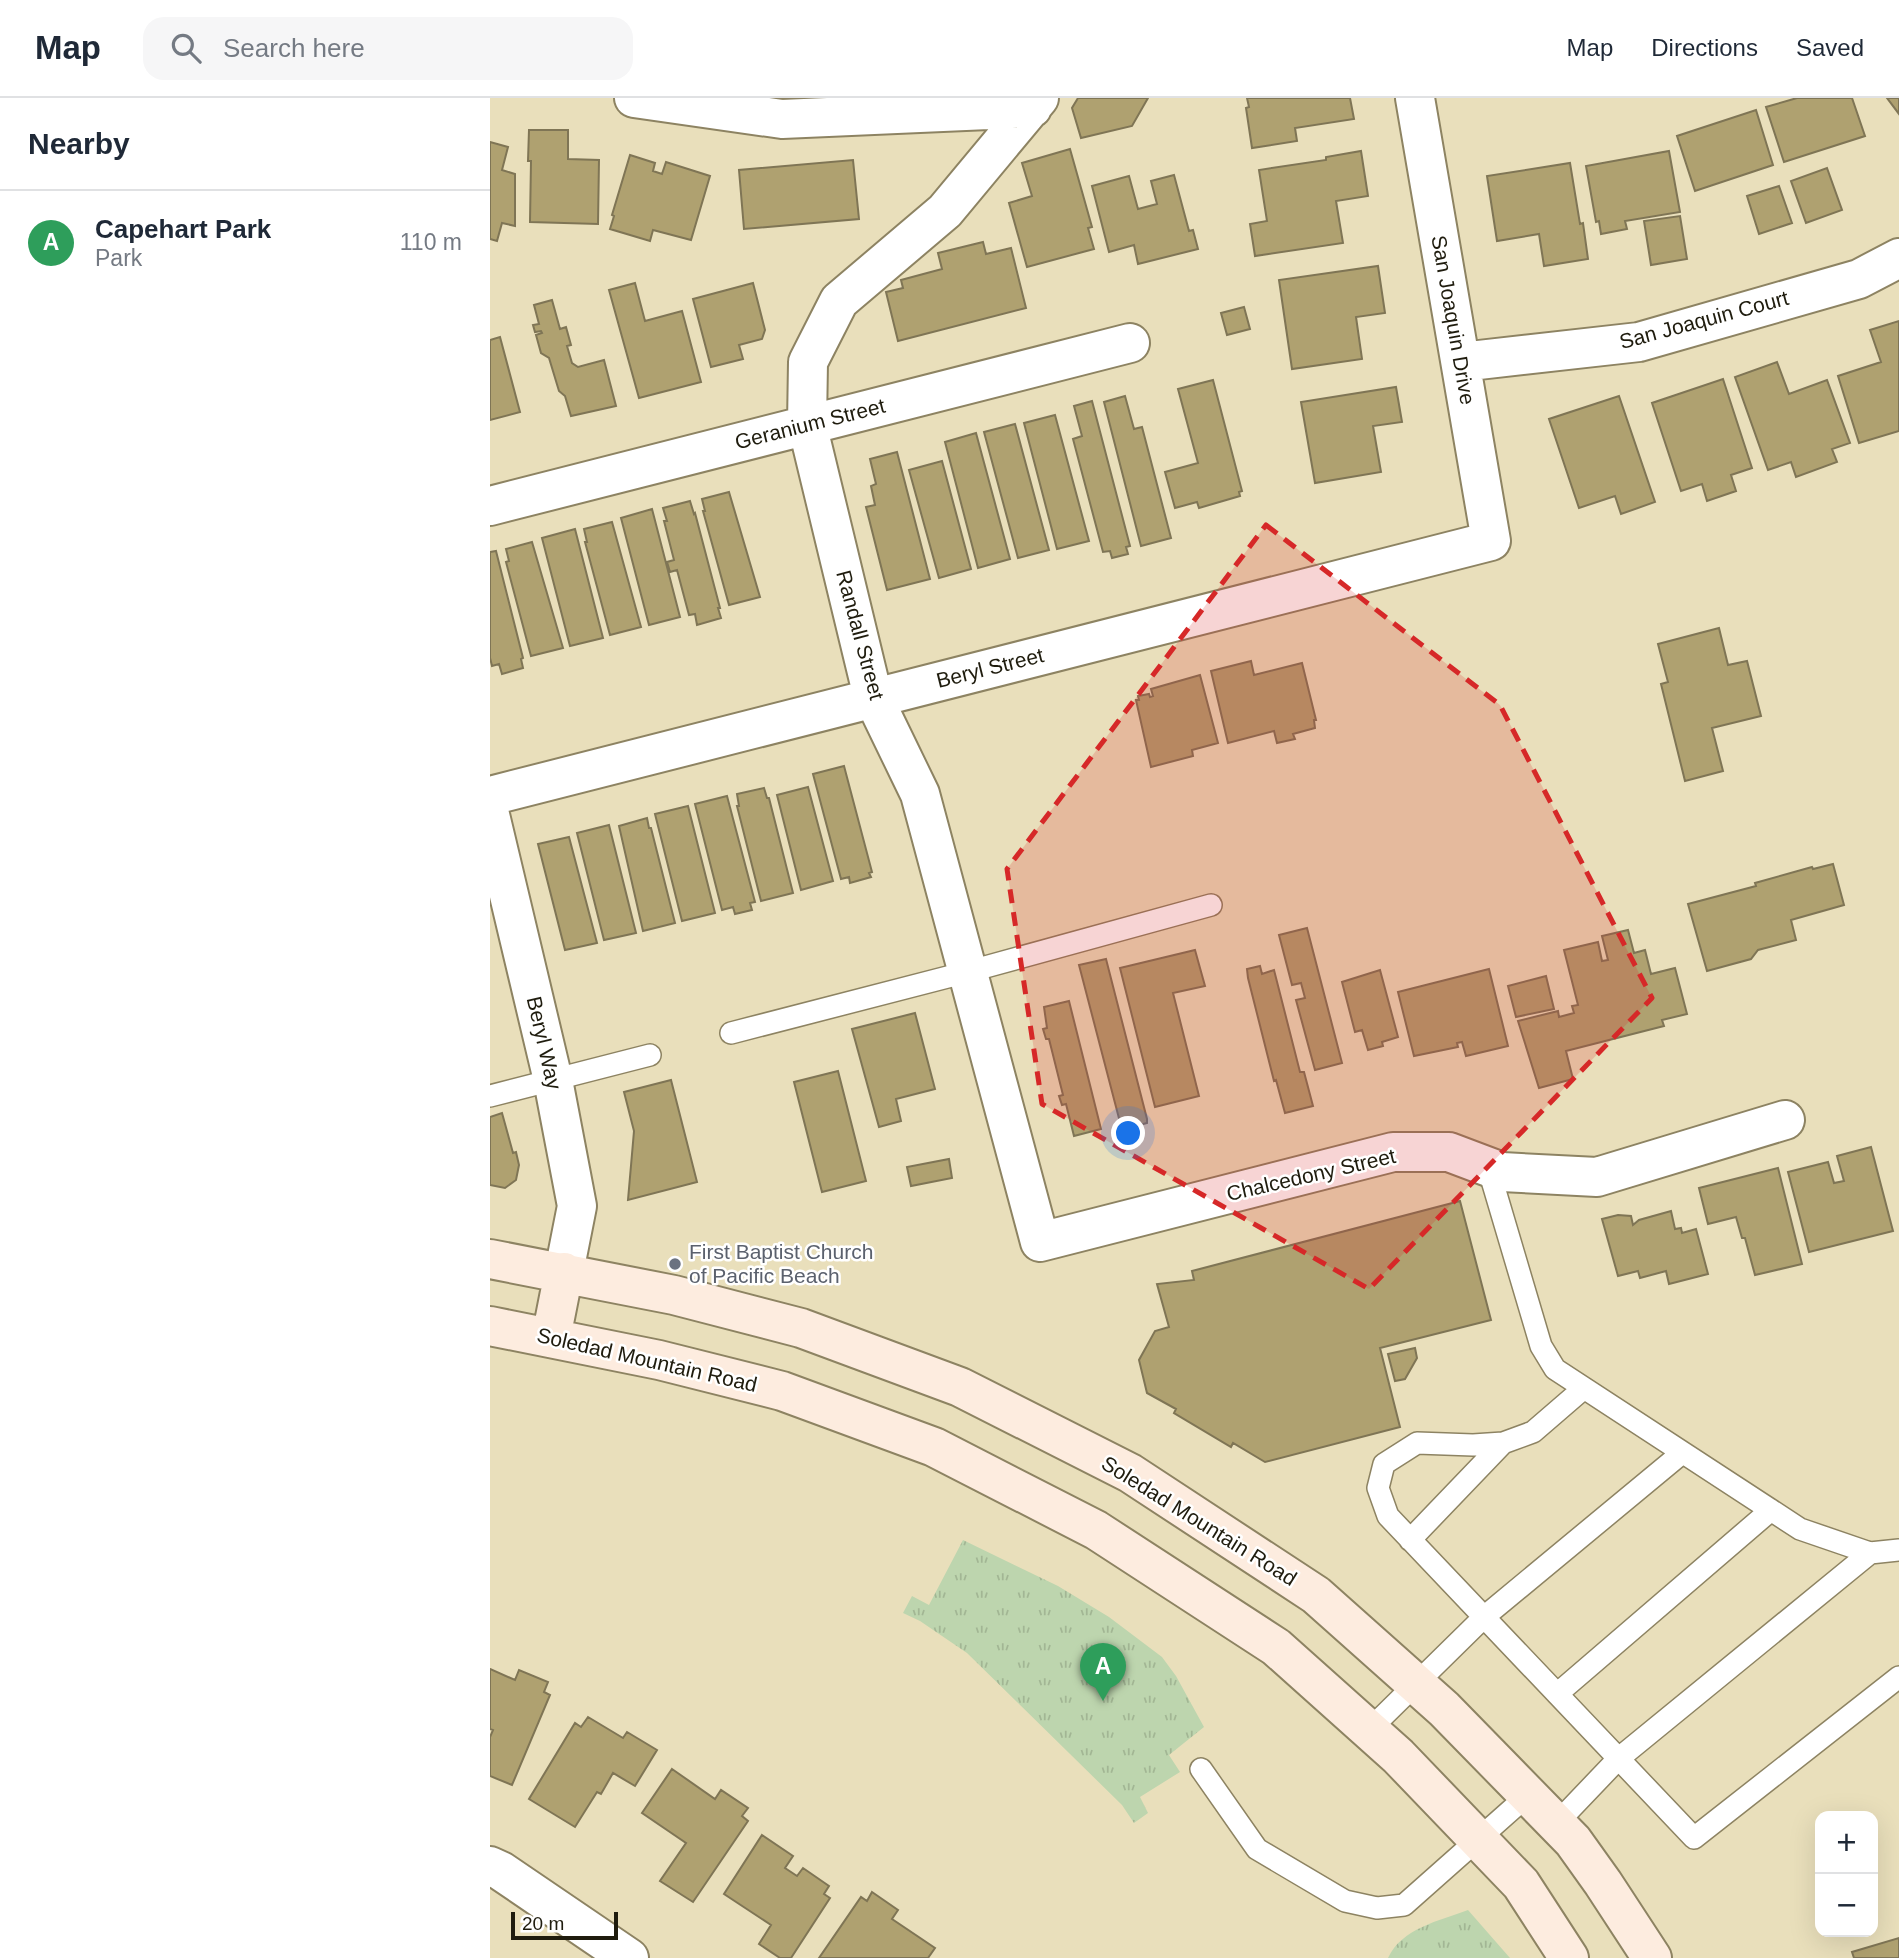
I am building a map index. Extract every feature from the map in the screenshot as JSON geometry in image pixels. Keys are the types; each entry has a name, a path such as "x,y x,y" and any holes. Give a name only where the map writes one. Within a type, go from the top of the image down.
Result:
{"main road":[{"name":"Soledad Mountain Road","path":"490,1259 674,1295 801,1328 960,1387 1130,1473 1317,1595 1416,1683 1573,1841 1653,1958"},
{"path":"551,1338 564,1272"},
{"name":"Soledad Mountain Road","path":"490,1326 659,1360 782,1391 934,1447 1096,1530 1276,1647 1398,1756 1521,1884 1569,1958"}],"street":[{"path":"634,98 782,119 1036,103"},
{"name":"San Joaquin Drive","path":"1415,98 1491,541"},
{"name":"Randall Street","path":"1036,103 945,211 839,301 808,362 807,424 873,697 920,794 1040,1242"},
{"name":"San Joaquin Court","path":"1461,362 1639,342 1859,279 1899,257"},
{"name":"Geranium Street","path":"490,506 1130,343"},
{"name":"Beryl Street","path":"490,796 1491,541"},
{"name":"Beryl Way","path":"490,815 553,1080 577,1206 564,1272"},
{"name":"Chalcedony Street","path":"1040,1242 1393,1152 1449,1152 1502,1172 1597,1177 1785,1120"},
{"path":"490,1866 629,1958"}],"lane":[{"path":"731,1033 1211,905"},
{"path":"490,1096 650,1055"},
{"path":"1488,1167 1541,1346 1555,1369 1800,1529 1870,1553 1899,1550"},
{"path":"1584,1388 1533,1432 1503,1443 1417,1443 1384,1464 1378,1488 1388,1516 1694,1838 1899,1678"},
{"path":"1410,1540 1503,1443"},
{"path":"1369,1730 1484,1617 1682,1453"},
{"path":"1557,1694 1771,1510"},
{"path":"1556,1824 1618,1759 1870,1553"},
{"path":"1201,1769 1257,1849 1345,1901 1377,1908 1404,1905 1528,1795"}],"highlighted area":[{"path":"1266,525 1500,705 1652,998 1369,1289 1042,1104 1007,869"}],"green space":[{"path":"963,1540 1058,1586 1109,1617 1162,1657 1176,1676 1204,1727 1169,1755 1180,1772 1140,1797 1148,1813 1134,1823 1122,1805 967,1653 920,1621 903,1613 912,1596 929,1605"},
{"path":"1468,1910 1510,1958 1388,1958 1402,1939 1422,1927"}],"building":[{"path":"1078,98 1148,98 1132,126 1081,138 1072,108"},
{"path":"1247,98 1350,98 1354,119 1295,128 1297,141 1252,148"},
{"path":"1797,98 1852,98 1865,136 1784,162 1766,107"},
{"path":"1887,98 1899,98 1899,114"},
{"path":"1756,110 1773,165 1695,191 1677,136"},
{"path":"529,130 568,130 568,159 599,160 598,224 530,222"},
{"path":"490,142 508,147 502,170 515,174 515,226 502,223 497,241 490,239"},
{"path":"1070,149 1092,227 1088,228 1094,249 1027,267 1009,203 1032,196 1022,163"},
{"path":"1361,151 1368,196 1336,201 1343,243 1255,256 1250,224 1267,221 1259,170 1326,160 1326,157"},
{"path":"1669,151 1680,212 1625,221 1627,229 1601,234 1599,221 1596,222 1586,166"},
{"path":"630,155 655,163 653,171 662,174 666,162 710,176 691,240 653,230 650,241 610,229"},
{"path":"853,160 859,219 744,229 739,170"},
{"path":"1570,163 1588,259 1544,266 1539,234 1497,241 1487,176"},
{"path":"1827,168 1842,210 1806,223 1791,181"},
{"path":"1174,175 1189,231 1193,230 1198,249 1138,264 1134,245 1109,252 1092,186 1129,176 1138,209 1157,204 1151,181"},
{"path":"1779,186 1792,223 1759,234 1747,196"},
{"path":"1680,216 1687,259 1651,265 1644,221"},
{"path":"983,242 986,254 1011,248 1026,308 898,341 886,292 903,288 901,280 942,269 938,253"},
{"path":"1378,266 1385,313 1356,317 1362,359 1292,369 1279,280"},
{"path":"635,283 645,321 682,311 701,382 639,398 609,290"},
{"path":"753,283 765,330 762,339 739,345 743,359 711,367 693,299"},
{"path":"552,300 560,329 566,327 571,345 567,346 572,363 578,367 604,360 616,406 571,416 565,396 559,391 549,358 541,353 536,335 542,333 535,332 533,325 539,324 534,305"},
{"path":"1244,307 1250,329 1227,335 1221,313"},
{"path":"1899,321 1899,431 1859,443 1838,376 1881,362 1870,330"},
{"path":"500,337 520,412 490,420 490,340"},
{"path":"1777,362 1789,394 1827,380 1850,443 1832,449 1837,462 1796,477 1791,462 1768,470 1735,377"},
{"path":"1723,379 1752,468 1731,475 1736,491 1707,501 1702,484 1681,491 1652,403"},
{"path":"1213,380 1242,491 1239,492 1240,496 1199,508 1197,502 1175,508 1165,472 1198,463 1178,389"},
{"path":"1396,387 1402,422 1373,426 1381,472 1315,483 1301,402"},
{"path":"1125,396 1134,429 1142,427 1171,538 1141,546 1104,402"},
{"path":"1619,396 1655,502 1621,514 1615,496 1579,508 1549,419"},
{"path":"1092,401 1130,546 1126,547 1128,554 1112,558 1110,551 1103,552 1073,439 1082,436 1074,406"},
{"path":"1055,415 1089,541 1057,549 1024,423"},
{"path":"1015,424 1049,550 1018,558 984,432"},
{"path":"976,433 1010,559 978,568 945,442"},
{"path":"897,452 930,579 887,590 866,507 875,505 871,486 876,484 870,459"},
{"path":"942,461 971,569 939,578 909,470"},
{"path":"729,492 760,597 729,605 702,499"},
{"path":"690,501 721,618 697,625 695,614 689,615 677,570 670,572 667,562 674,560 663,508"},
{"path":"652,509 680,617 649,625 621,518"},
{"path":"612,522 641,627 610,635 585,542 584,529"},
{"path":"575,529 603,638 570,646 542,538"},
{"path":"532,542 563,648 531,656 506,562 509,561 506,549"},
{"path":"496,551 523,658 523,668 502,674 499,664 492,666 490,658 490,552"},
{"path":"1719,628 1728,665 1747,661 1761,716 1712,728 1723,771 1685,781 1661,684 1668,682 1658,644"},
{"path":"1251,661 1254,675 1302,663 1316,720 1315,728 1293,734 1295,739 1277,743 1274,731 1228,743 1211,671"},
{"path":"1200,675 1218,743 1192,750 1193,756 1151,767 1136,700 1139,700 1138,696 1153,696 1151,689"},
{"path":"844,766 872,872 869,873 871,877 850,883 849,877 841,879 813,774"},
{"path":"808,787 833,881 801,890 777,795"},
{"path":"764,788 769,798 793,893 761,901 737,806 737,794"},
{"path":"727,796 755,902 750,903 752,910 735,914 733,907 722,910 695,804"},
{"path":"688,806 715,913 682,921 655,814"},
{"path":"647,818 675,923 643,931 619,826"},
{"path":"609,825 636,933 604,940 577,833"},
{"path":"569,837 597,943 565,950 538,844"},
{"path":"1833,864 1844,905 1791,920 1796,940 1758,950 1751,959 1707,971 1688,904 1756,886 1755,883 1812,867 1813,869"},
{"path":"1307,928 1342,1063 1315,1070 1296,1000 1305,998 1301,983 1292,985 1279,935"},
{"path":"1628,930 1634,953 1645,950 1651,974 1675,968 1687,1014 1662,1020 1664,1026 1566,1051 1573,1079 1539,1088 1518,1021 1558,1011 1559,1017 1574,1013 1572,1006 1578,1005 1564,950 1598,942 1602,961 1608,960 1602,936"},
{"path":"1195,950 1205,986 1173,993 1199,1096 1155,1107 1120,968"},
{"path":"1106,959 1147,1119 1147,1123 1136,1126 1135,1122 1121,1126 1079,965"},
{"path":"1260,966 1262,974 1274,970 1300,1072 1304,1072 1313,1106 1285,1113 1276,1080 1274,1081 1248,978 1247,969"},
{"path":"1489,969 1508,1046 1466,1056 1462,1042 1457,1043 1458,1047 1414,1056 1398,992"},
{"path":"1380,970 1398,1037 1382,1042 1383,1046 1368,1050 1362,1030 1355,1032 1342,982"},
{"path":"1546,976 1554,1009 1516,1017 1508,986"},
{"path":"1069,1001 1101,1129 1074,1136 1066,1104 1062,1105 1059,1096 1063,1095 1049,1039 1046,1039 1043,1029 1047,1028 1044,1007"},
{"path":"915,1013 935,1089 896,1099 901,1121 879,1127 852,1029"},
{"path":"838,1071 866,1181 822,1192 794,1082"},
{"path":"671,1080 697,1182 628,1200 634,1131 624,1092"},
{"path":"502,1113 519,1165 516,1180 505,1188 490,1185 490,1117"},
{"path":"1871,1147 1893,1231 1809,1252 1788,1172 1828,1162 1834,1183 1844,1181 1837,1156"},
{"path":"949,1159 952,1178 911,1186 907,1167"},
{"path":"1778,1168 1802,1264 1755,1275 1736,1217 1708,1224 1699,1188"},
{"path":"1460,1201 1491,1320 1380,1348 1400,1427 1265,1462 1233,1443 1231,1447 1174,1413 1176,1409 1147,1393 1139,1360 1155,1331 1169,1327 1157,1284 1194,1280 1192,1271"},
{"path":"1671,1211 1675,1229 1681,1228 1682,1233 1696,1229 1708,1274 1669,1284 1666,1271 1640,1278 1638,1271 1618,1276 1602,1219 1618,1215 1631,1216 1633,1225 1639,1220"},
{"path":"1415,1348 1417,1358 1405,1379 1395,1381 1388,1354"},
{"path":"490,1669 515,1680 519,1670 548,1682 544,1692 550,1695 512,1785 490,1776 490,1737 493,1730 490,1729"},
{"path":"588,1717 623,1738 627,1732 657,1750 635,1786 613,1773 601,1794 597,1792 575,1827 529,1799 575,1723 581,1727"},
{"path":"672,1769 715,1799 721,1790 748,1808 742,1816 748,1821 693,1902 660,1881 686,1843 642,1813"},
{"path":"762,1835 793,1856 785,1868 797,1876 803,1868 829,1886 824,1894 830,1898 791,1958 780,1958 759,1944 771,1925 724,1894"},
{"path":"872,1892 898,1910 892,1919 935,1948 928,1958 819,1958 861,1897 867,1901"},
{"path":"1899,1938 1899,1958 1854,1958 1852,1952"}],"place":[{"name":"First Baptist Church of Pacific Beach","path":"675,1264"},
{"name":"Capehart Park","path":"1103,1701"}]}
